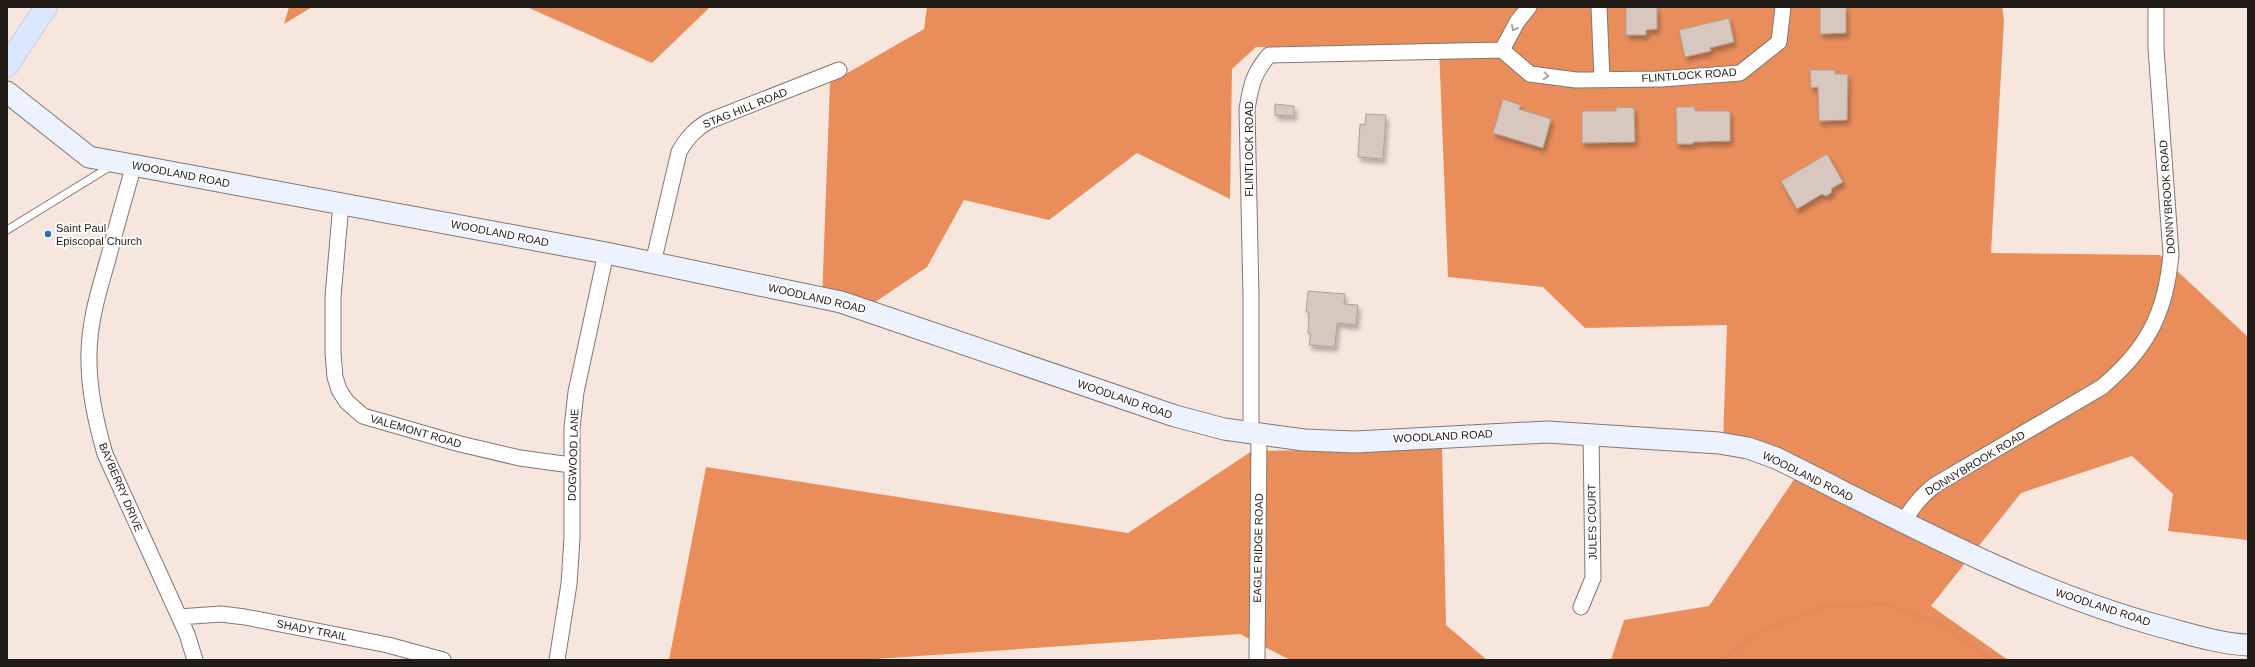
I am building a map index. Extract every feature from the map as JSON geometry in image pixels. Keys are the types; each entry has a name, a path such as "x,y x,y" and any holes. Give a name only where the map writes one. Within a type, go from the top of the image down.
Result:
{"main road":[{"path":"7,66 46,7"}],"street":[{"path":"1502,50 1517,22 1529,7"},
{"path":"1599,7 1602,79"},
{"name":"FLINTLOCK ROAD","path":"1255,435 1247,109 1251,82 1259,67 1269,55 1502,50 1530,74 1576,80 1661,80 1740,73 1779,42 1782,7"},
{"name":"DONNYBROOK ROAD","path":"1904,522 1912,507 1922,495 1935,485 2102,387 2122,370 2139,351 2152,329 2164,299 2169,280 2171,254 2156,48 2156,7"},
{"name":"STAG HILL ROAD","path":"653,263 679,152 686,140 697,128 709,121 839,70"},
{"name":"WOODLAND ROAD","path":"7,92 90,157 606,253 841,302 1175,416 1255,435 1304,440 1355,442 1547,432 1719,443 1748,448 1776,458 1904,522 2013,574 2062,594 2130,618 2182,632 2248,645"},
{"name":"BAYBERRY DRIVE","path":"126,163 90,333 90,392 96,424 105,454 179,617 195,660"},
{"name":"VALEMONT ROAD","path":"341,203 333,297 333,353 335,377 339,390 347,402 363,416 460,444 520,458 571,465"},
{"name":"DOGWOOD LANE","path":"557,660 569,584 572,538 572,428 576,392 606,253"},
{"name":"JULES COURT","path":"1582,607 1593,578 1591,434"},
{"name":"EAGLE RIDGE ROAD","path":"1255,435 1257,660"},
{"name":"SHADY TRAIL","path":"179,617 221,614 245,617 388,645 443,660"}],"lane":[{"path":"7,230 87,179 126,163"}],"shaded area":[{"path":"289,7 312,7 284,24"},
{"path":"527,7 710,7 652,63"},
{"path":"927,7 2002,7 2004,20 1991,253 2160,255 2248,337 2248,540 2168,531 2173,494 2132,456 2021,493 1931,606 2008,660 1611,660 1624,620 1709,606 1795,478 1723,443 1727,325 1585,328 1543,287 1448,277 1439,46 1256,47 1232,69 1230,199 1137,153 1049,220 964,200 927,267 862,311 822,300 830,83 924,29"},
{"path":"1442,448 1446,625 1487,660 1290,660 1240,634 861,660 669,660 706,467 1128,533 1252,451"}],"building":[{"path":"1626,7 1657,7 1657,29 1646,30 1646,35 1626,35"},
{"path":"1820,7 1846,7 1846,33 1820,34"},
{"path":"1729,18 1734,42 1710,48 1711,51 1685,57 1679,30"},
{"path":"1810,70 1835,70 1835,74 1848,74 1847,120 1819,121 1818,87 1811,88"},
{"path":"1503,99 1521,105 1519,109 1551,119 1543,148 1493,133"},
{"path":"1275,104 1294,106 1294,116 1275,115"},
{"path":"1616,107 1634,108 1635,142 1582,143 1582,111 1616,111"},
{"path":"1676,107 1695,107 1695,111 1730,111 1730,141 1677,144"},
{"path":"1366,114 1386,115 1383,159 1358,157 1360,124 1365,125"},
{"path":"1827,154 1843,182 1832,188 1831,193 1826,196 1822,194 1797,209 1781,181"},
{"path":"1308,291 1345,294 1344,304 1358,305 1356,325 1337,323 1335,347 1309,345 1311,334 1308,333 1309,312 1306,312"}],"waterway":[{"path":"1721,660 1763,630 1823,607 1886,604 1938,623 1992,660"}],"place":[{"name":"Saint Paul Episcopal Church","path":"48,234"}]}
